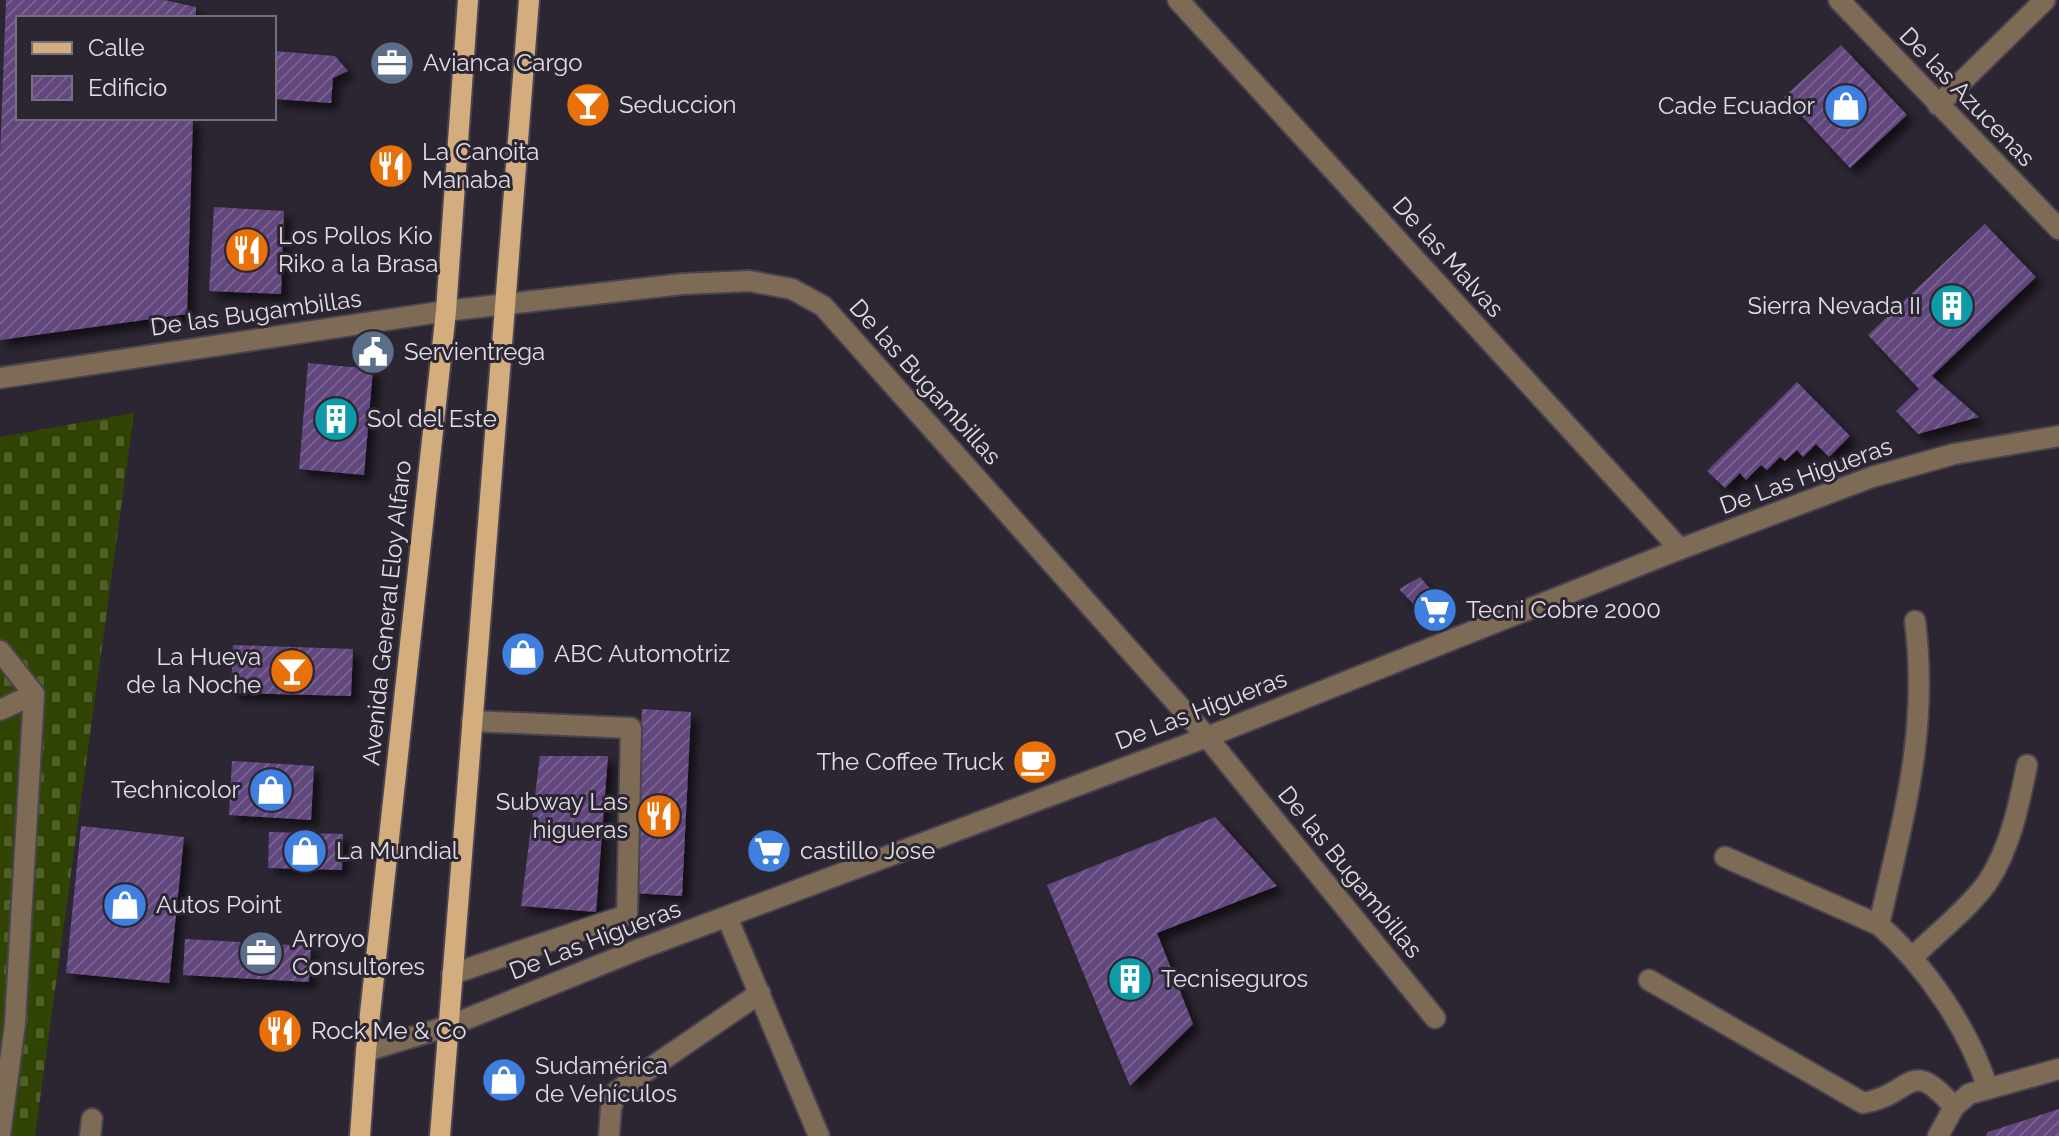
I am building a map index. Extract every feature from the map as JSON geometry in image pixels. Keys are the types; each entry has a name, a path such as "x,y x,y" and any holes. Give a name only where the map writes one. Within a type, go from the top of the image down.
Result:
{"main road":[{"name":"Avenida General Eloy Alfaro","path":"360,1136 366,1051 446,311 468,0"},
{"path":"440,1136 529,0"}],"street":[{"name":"De las Malvas","path":"1178,0 1680,549"},
{"name":"De las Azucenas","path":"1839,0 2059,229"},
{"path":"1938,105 2045,0"},
{"name":"De las Bugambillas","path":"0,378 446,311 682,284 749,281 792,289 823,306 1207,737 1435,1018"},
{"name":"De Las Higueras","path":"366,1051 449,1026 637,950 1207,737 1680,549 1872,477 1954,454 2053,440"},
{"path":"1879,925 1916,761 1921,667 1915,621"},
{"path":"0,651 34,694 0,1135"},
{"path":"0,712 34,694"},
{"path":"472,721 631,728 627,915 637,950"},
{"path":"1912,958 1985,885 1999,862 2021,797 2027,765"},
{"path":"1725,857 1879,925 1912,958 1967,1039 1988,1089"},
{"path":"452,974 627,915"},
{"path":"727,917 819,1136"},
{"path":"1649,980 1863,1103 1882,1100 1911,1080 1920,1080 1934,1084 1954,1107"},
{"path":"609,1136 611,1108 617,1091 760,993"},
{"path":"1938,1136 1954,1107 1969,1094 2059,1069"}],"green space":[{"path":"134,413 35,1136 0,1136 0,437"}],"building":[{"path":"6,0 164,0 196,7 196,16 16,16 16,120 193,120 187,314 0,340 0,155"},
{"name":"Cade Ecuador","path":"1841,45 1907,115 1850,168 1784,97"},
{"path":"276,51 335,56 348,71 333,78 331,103 276,99"},
{"path":"214,207 284,211 281,294 209,291"},
{"name":"Sierra Nevada II","path":"1985,224 2036,277 1932,376 1979,417 1918,434 1896,411 1919,389 1868,335"},
{"name":"Sol del Este","path":"308,363 373,369 364,475 299,469"},
{"path":"1797,382 1850,436 1829,457 1816,444 1803,457 1797,450 1785,461 1780,457 1767,470 1761,465 1746,480 1740,473 1725,488 1707,471"},
{"path":"1420,577 1449,611 1427,618 1399,589"},
{"name":"La Hueva de la Noche","path":"233,645 353,649 351,696 231,693"},
{"path":"642,709 691,712 682,896 632,893"},
{"path":"540,756 608,756 596,912 521,906"},
{"name":"Technicolor","path":"232,761 314,766 311,820 229,815"},
{"name":"Tecniseguros","path":"1215,817 1277,886 1157,933 1193,1024 1130,1086 1047,885"},
{"name":"Autos Point","path":"81,826 184,837 169,983 66,973"},
{"name":"La Mundial","path":"269,832 343,834 342,870 268,868"},
{"path":"185,939 311,946 309,982 183,975"},
{"path":"2059,1109 2059,1136 1986,1136 1988,1132"}],"place":[{"name":"Avianca Cargo","path":"392,63"},
{"name":"Seduccion","path":"588,105"},
{"name":"Cade Ecuador","path":"1846,106"},
{"name":"La Canoita Manaba","path":"391,166"},
{"name":"Los Pollos Kio Riko a la Brasa","path":"247,250"},
{"name":"Sierra Nevada II","path":"1952,306"},
{"name":"Servientrega","path":"373,352"},
{"name":"Sol del Este","path":"336,419"},
{"name":"Tecni Cobre 2000","path":"1435,610"},
{"name":"ABC Automotriz","path":"523,654"},
{"name":"La Hueva de la Noche","path":"292,671"},
{"name":"The Coffee Truck","path":"1035,762"},
{"name":"Technicolor","path":"271,790"},
{"name":"Subway Las higueras","path":"659,816"},
{"name":"La Mundial","path":"305,851"},
{"name":"castillo Jose","path":"769,851"},
{"name":"Autos Point","path":"125,905"},
{"name":"Arroyo Consultores","path":"261,953"},
{"name":"Tecniseguros","path":"1130,979"},
{"name":"Rock Me & Co","path":"280,1031"},
{"name":"Sudamérica de Vehículos","path":"504,1080"}]}
